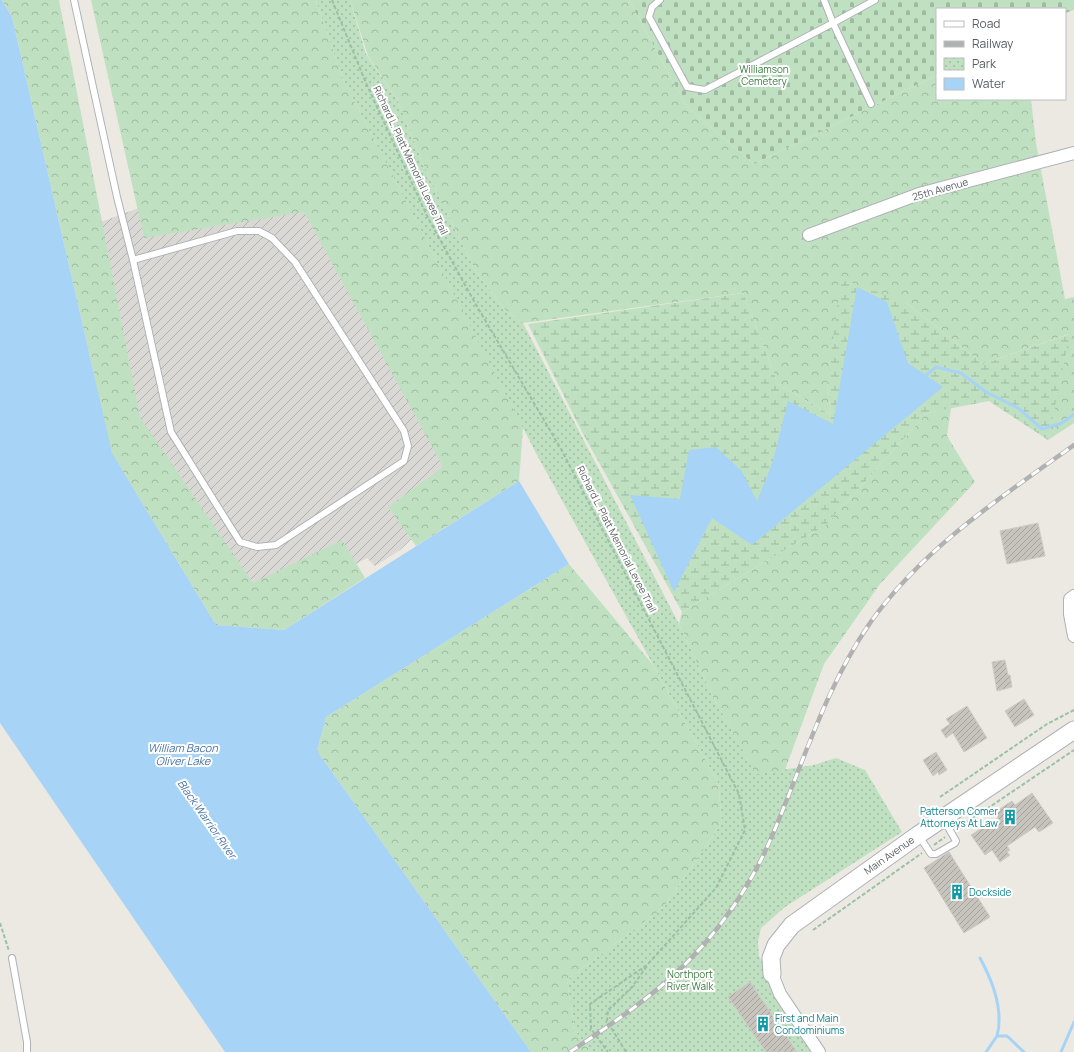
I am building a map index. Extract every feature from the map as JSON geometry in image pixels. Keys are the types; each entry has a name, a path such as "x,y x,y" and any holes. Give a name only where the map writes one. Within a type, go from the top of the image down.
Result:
{"main road":[{"name":"Main Avenue","path":"772,974 771,958 776,945 792,925 918,835 1074,730"}],"street":[{"name":"25th Avenue","path":"809,235 920,194 1074,153"},
{"path":"1074,596 1070,599 1070,614 1074,636"},
{"path":"772,974 780,994 819,1052"}],"lane":[{"path":"74,0 117,197 133,260 171,432 240,542 257,547 276,545 404,462 408,446 404,431 295,262 272,238 259,231 237,231 133,260"},
{"path":"660,0 652,6 649,17 687,87 705,90 875,0"},
{"path":"824,0 833,23 871,104"},
{"path":"918,835 931,854 936,854 955,843 956,841 953,832 943,818"},
{"path":"12,958 27,1042 27,1052"}],"path":[{"name":"Richard L. Platt Memorial Levee Trail","path":"332,0 366,83 428,218 475,303 561,449 739,794 745,830 716,888 647,965 590,1004 591,1029 608,1052"},
{"path":"940,796 1046,724 1074,710"},
{"path":"813,930 927,849 1074,750"},
{"path":"0,923 12,958"},
{"path":"626,1052 607,1021 608,1010 632,987 647,965"}],"shaded area":[{"path":"309,144 491,476 437,515 400,550 375,566 367,558 262,619 104,450 77,231"}],"green space":[{"path":"2,0 59,0 140,417 253,583 342,540 365,578 284,630 216,625 112,453 12,17"},
{"path":"91,0 316,0 343,79 523,427 519,481 416,546 388,507 443,467 304,212 144,238"},
{"name":"Northport River Walk","path":"316,0 350,0 366,54 398,101 422,162 475,270 503,308 523,323 679,624 713,697 756,774 814,765 836,758 865,770 902,832 785,907 761,928 758,942 759,956 784,1005 815,1052 591,1052 575,1031 567,980 663,908 722,823 718,782 538,457 343,79"},
{"path":"350,0 629,0 687,107 754,164 936,75 936,100 1031,100 1036,143 1065,299 1074,297 1074,423 1048,440 1069,334 983,364 905,302 827,382 831,415 778,384 743,293 523,323 503,308 475,270 422,162 398,101 368,56"},
{"name":"Williamson Cemetery","path":"629,0 1074,0 1074,10 1066,13 1066,8 936,8 936,75 754,164 687,107"},
{"path":"841,279 905,302 983,364 1070,334 1048,440 989,401 927,413 826,525 682,612 582,432 528,324 743,293 778,384 831,415 827,382"},
{"path":"951,408 947,436 975,482 880,584 824,664 785,770 756,775 713,697 679,624 682,612 826,525 927,413"},
{"path":"569,564 653,665 718,782 722,823 663,908 567,980 575,1031 591,1052 531,1052 317,751 326,717"}],"water":[{"name":"William Bacon Oliver Lake","path":"0,0 2,0 12,17 112,453 216,625 284,630 519,481 569,564 326,717 317,751 531,1052 225,1052 0,723"},
{"path":"857,287 887,302 908,363 943,387 752,545 712,518 674,592 630,495 680,499 689,450 716,447 741,470 757,501 773,461 788,401 833,424"}],"building":[{"path":"1038,523 1045,556 1007,564 1000,531"},
{"path":"1005,660 1012,687 997,691 992,662"},
{"path":"1024,699 1034,715 1015,727 1005,711"},
{"path":"967,706 987,738 964,752 953,733 946,738 941,730 950,724 946,719"},
{"path":"936,752 947,770 939,775 938,772 933,776 923,760"},
{"path":"1032,793 1053,823 1039,832 1035,827 1007,846 1010,850 1007,852 1010,855 1000,862 992,850 985,855 971,835 998,818 995,812 1012,801 1015,805"},
{"name":"Dockside","path":"949,852 990,917 964,933 924,868"},
{"name":"First and Main Condominiums","path":"750,982 797,1052 766,1052 728,997"}],"waterway":[{"path":"924,377 936,367 961,373 986,392 1018,408 1042,429 1062,423 1074,414"},
{"path":"980,958 989,976 996,996 999,1016 997,1036"},
{"path":"1061,1052 1074,1022"},
{"path":"986,1052 997,1036 1007,1036 1024,1052"}],"railway":[{"path":"570,1052 625,1014 665,983 692,958 732,909 764,855 827,700 840,674 870,623 891,596 914,571 964,526 1074,445"}],"place":[{"name":"Patterson Comer Attorneys At Law","path":"1010,817"},
{"name":"Dockside","path":"957,892"},
{"name":"First and Main Condominiums","path":"763,1024"}],"water label":[{"name":"Black Warrior River","path":"207,819"}]}
